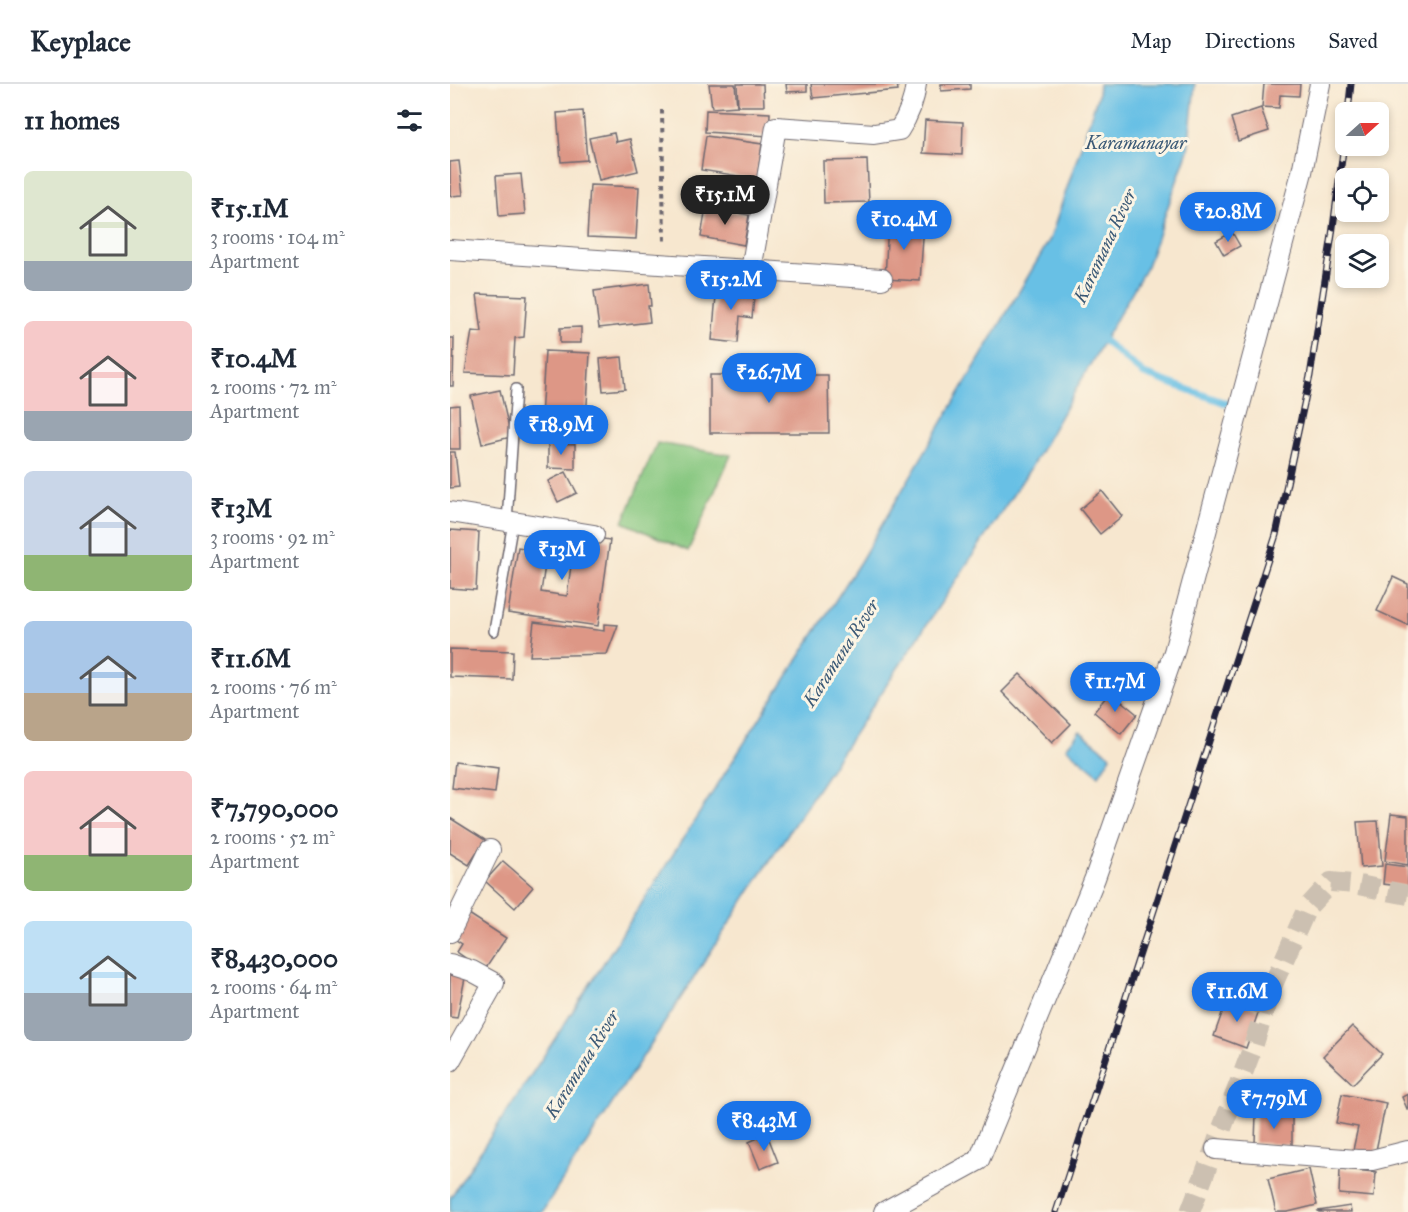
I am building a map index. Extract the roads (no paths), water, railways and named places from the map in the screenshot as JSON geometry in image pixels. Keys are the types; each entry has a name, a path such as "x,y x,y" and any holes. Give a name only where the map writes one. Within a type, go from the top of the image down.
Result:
{"street":[{"path":"751,270 776,127 874,134 899,130 908,117 914,100 916,84"},
{"path":"884,1212 979,1160 1095,878 1174,652 1302,172 1320,84"},
{"path":"450,250 882,279"},
{"path":"450,512 594,535"},
{"path":"450,932 490,850"},
{"path":"450,964 472,971 494,983 450,1061"},
{"path":"1216,1149 1357,1160 1372,1160 1408,1151"}],"lane":[{"path":"494,631 510,522 516,389"}],"water":[{"name":"Karamanayar","path":"1099,84 1195,84 1188,150 1147,266 1030,469 765,868 542,1212 450,1212 450,1198 560,1031 860,562 1050,239 1098,95"},
{"path":"1080,731 1111,756 1099,775 1066,748"}],"waterway":[{"path":"1097,335 1144,374 1237,407"}],"tunnel":[{"path":"1190,1212 1253,1047 1271,989 1307,908 1331,882 1354,884 1408,895"}],"railway":[{"path":"1349,102 1351,84"},
{"path":"1056,1212 1276,535 1310,376 1342,156"}],"water label":[{"name":"Karamana River","path":"1105,246"},
{"name":"Karamana River","path":"841,653"},
{"name":"Karamana River","path":"582,1064"}]}
